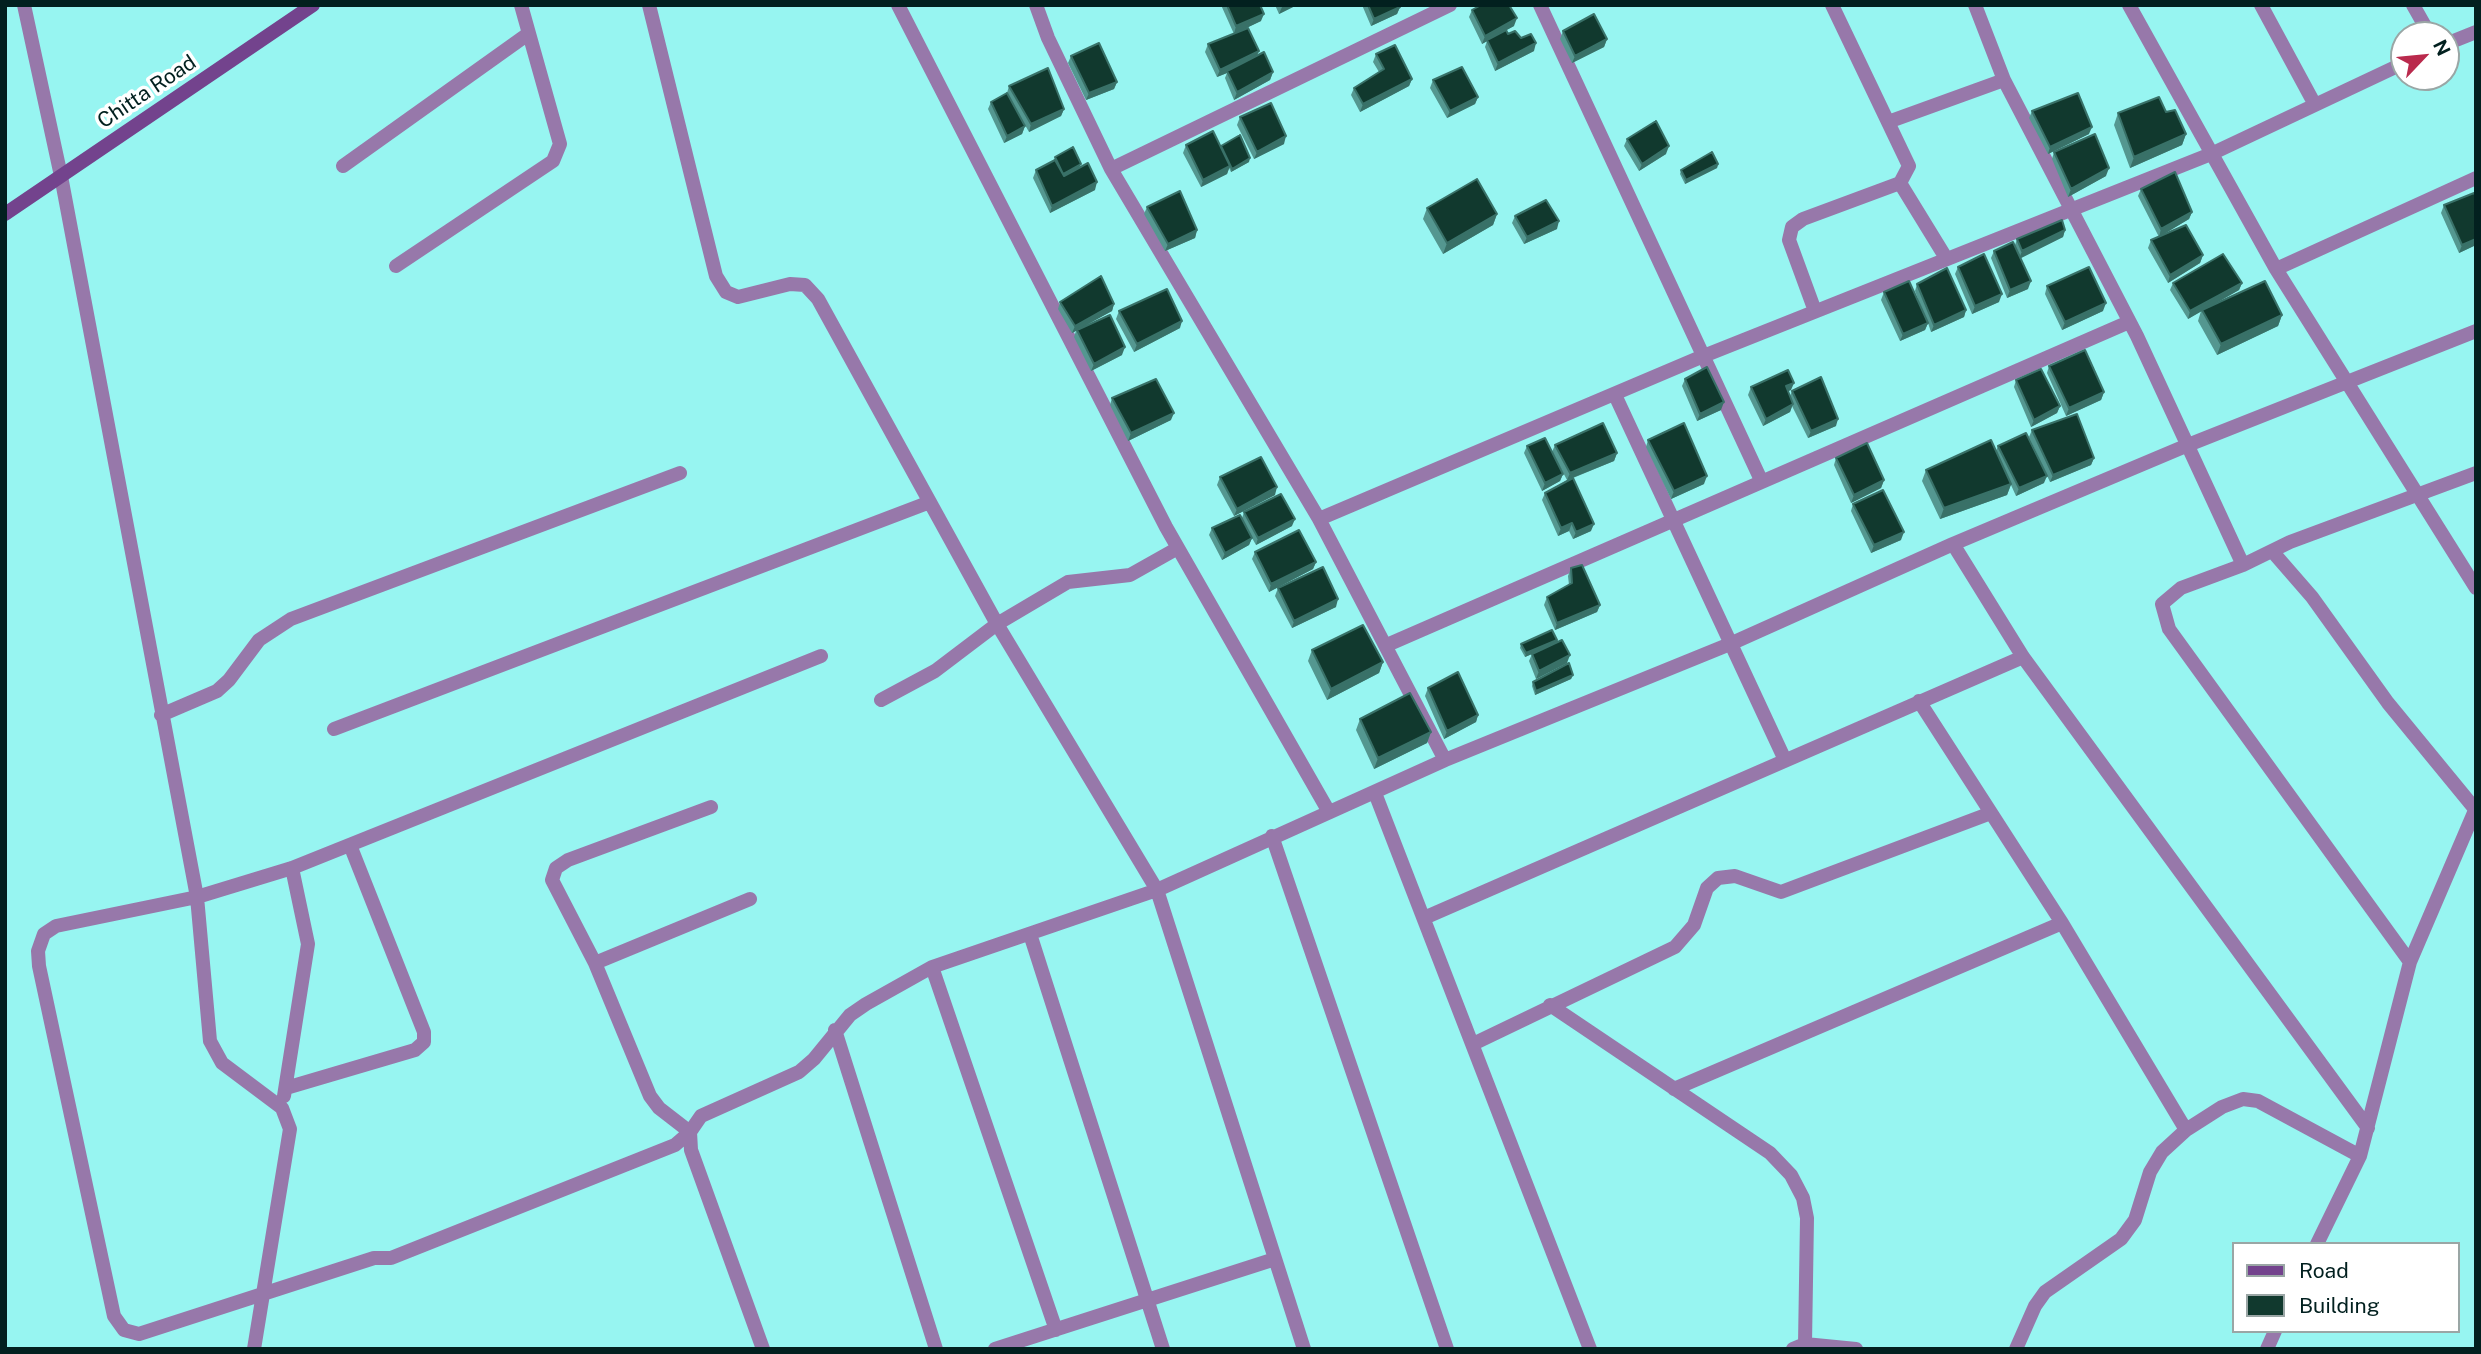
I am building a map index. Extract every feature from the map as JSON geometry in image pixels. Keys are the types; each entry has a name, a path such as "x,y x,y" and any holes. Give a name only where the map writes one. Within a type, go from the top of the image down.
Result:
{"street":[{"path":"24,5 61,176 197,897 209,1041 222,1063 282,1108"},
{"name":"Chitta Road","path":"5,214 313,5"},
{"path":"397,266 553,161 560,144 521,5"},
{"path":"649,5 716,276 726,292 738,297 790,284 805,285 818,299 997,624 1157,890 1304,1349"},
{"path":"898,5 1178,548 1329,812"},
{"path":"1036,5 1048,38 1111,169 1320,519 1445,760"},
{"path":"1111,169 1450,5"},
{"path":"1540,5 1701,357 1761,480"},
{"path":"1815,311 1789,240 1791,227 1803,219 1900,183 1909,166 1832,5"},
{"path":"1975,5 2004,80 2068,209 2129,322 2243,565"},
{"path":"2129,5 2276,269 2476,589"},
{"path":"2261,5 2314,103"},
{"path":"2413,5 2422,21"},
{"path":"343,166 528,34"},
{"path":"1320,519 1701,357 2211,154 2390,68"},
{"path":"1888,122 2004,80"},
{"path":"2276,269 2476,178"},
{"path":"1900,183 1946,258"},
{"path":"1387,645 2129,322"},
{"path":"821,656 292,868 197,897 57,926 44,934 38,951 39,966 114,1316 124,1330 139,1334 374,1258 391,1258 675,1144 690,1132 701,1116 799,1072 814,1059 835,1030 850,1015 932,967 1157,890 1445,760 1730,644 1953,544 2188,445 2476,331"},
{"path":"1615,395 1786,760"},
{"path":"161,715 217,691 229,680 259,640 291,619 680,473"},
{"path":"2410,962 2169,629 2162,604 2181,588 2243,565 2290,542 2419,497 2476,473"},
{"path":"334,729 930,502"},
{"path":"1953,544 2023,657 2368,1128"},
{"path":"881,700 934,671 997,624 1068,582 1130,575 1178,548"},
{"path":"2272,551 2312,597 2388,703 2475,808 2410,962 2360,1156 2318,1242"},
{"path":"1424,918 2023,657"},
{"path":"1919,701 2062,923 2186,1129"},
{"path":"1375,793 1590,1349"},
{"path":"711,807 568,860 556,868 552,880 595,962 650,1096 659,1108 690,1132 691,1150 763,1349"},
{"path":"1473,1045 1550,1005 1675,947 1694,925 1707,888 1718,877 1735,876 1781,892 1992,813"},
{"path":"1272,836 1447,1349"},
{"path":"286,1088 415,1050 424,1042 424,1032 350,845"},
{"path":"254,1349 290,1129 282,1108 308,944 292,868"},
{"path":"595,962 750,900"},
{"path":"1674,1089 2062,923"},
{"path":"1030,934 1163,1349"},
{"path":"932,967 1056,1330"},
{"path":"1550,1005 1770,1153 1791,1175 1803,1198 1807,1218 1799,1346 1856,1349"},
{"path":"835,1030 936,1349"},
{"path":"2016,1349 2035,1306 2045,1292 2121,1239 2136,1220 2150,1171 2162,1152 2186,1129 2222,1107 2243,1099 2250,1100 2360,1156"},
{"path":"995,1349 1275,1259"},
{"path":"2267,1349 2274,1333"}],"building":[{"path":"1227,5 1260,5 1264,14 1236,26"},
{"path":"1368,5 1399,5 1400,7 1374,19"},
{"path":"1481,5 1509,5 1517,18 1485,36 1472,10"},
{"path":"1594,14 1607,39 1575,56 1563,31"},
{"path":"1248,28 1259,51 1220,70 1208,44"},
{"path":"1506,30 1508,34 1515,31 1521,38 1531,34 1536,43 1498,63 1487,40"},
{"path":"1099,43 1117,82 1089,93 1071,56"},
{"path":"1395,45 1412,79 1363,104 1354,88 1384,69 1376,54"},
{"path":"1264,52 1273,72 1237,92 1227,71"},
{"path":"1462,67 1478,97 1450,111 1433,80"},
{"path":"1048,68 1064,109 1031,124 1009,86"},
{"path":"1007,93 1025,126 1007,136 991,102"},
{"path":"2078,93 2092,127 2050,147 2032,111"},
{"path":"2159,97 2166,112 2175,110 2186,134 2134,157 2118,113"},
{"path":"1271,103 1286,136 1257,152 1240,117"},
{"path":"1656,121 1669,146 1642,164 1627,139"},
{"path":"1213,131 1230,166 1203,180 1186,145"},
{"path":"2095,134 2109,168 2071,189 2054,152"},
{"path":"1240,135 1250,158 1232,169 1221,146"},
{"path":"1073,147 1081,164 1063,174 1055,157"},
{"path":"1712,152 1718,164 1686,180 1681,170"},
{"path":"1055,160 1064,176 1088,163 1097,182 1052,206 1036,170"},
{"path":"2175,172 2192,212 2161,229 2141,189"},
{"path":"1477,179 1497,214 1447,243 1427,208"},
{"path":"1180,191 1197,230 1168,244 1147,207"},
{"path":"2474,193 2476,239 2462,245 2444,205"},
{"path":"1546,200 1559,221 1527,237 1515,216"},
{"path":"2062,220 2065,230 2022,251 2017,239"},
{"path":"2186,225 2203,255 2170,275 2151,240"},
{"path":"2013,242 2031,281 2010,290 1994,251"},
{"path":"1984,254 2002,294 1975,306 1958,267"},
{"path":"2223,254 2242,283 2190,311 2173,283"},
{"path":"2089,267 2106,303 2065,322 2047,286"},
{"path":"1947,268 1966,310 1934,325 1917,284"},
{"path":"1101,276 1114,304 1075,326 1060,302"},
{"path":"1909,281 1928,323 1903,334 1884,292"},
{"path":"2265,281 2282,315 2221,344 2202,310"},
{"path":"1167,289 1182,321 1137,344 1119,311"},
{"path":"1110,315 1125,347 1094,364 1077,330"},
{"path":"2085,350 2104,392 2069,408 2049,366"},
{"path":"1707,367 1724,402 1700,414 1685,379"},
{"path":"2041,369 2060,406 2034,420 2016,380"},
{"path":"1788,370 1794,383 1786,386 1793,404 1766,419 1751,387"},
{"path":"1821,377 1838,419 1811,431 1792,391"},
{"path":"1156,379 1174,413 1131,433 1112,398"},
{"path":"2077,414 2094,458 2053,475 2032,430"},
{"path":"1603,423 1617,453 1570,473 1555,445"},
{"path":"1684,423 1707,476 1674,491 1648,440"},
{"path":"2026,433 2047,476 2019,488 1998,446"},
{"path":"1545,438 1563,474 1545,483 1527,446"},
{"path":"1991,440 2011,484 1944,508 1926,470"},
{"path":"1867,443 1884,480 1854,495 1836,458"},
{"path":"1261,457 1277,487 1237,509 1220,477"},
{"path":"1573,478 1594,524 1576,532 1572,523 1561,528 1545,493"},
{"path":"1883,490 1904,532 1874,545 1853,504"},
{"path":"1281,494 1295,519 1258,538 1244,512"},
{"path":"1240,515 1252,538 1225,553 1212,528"},
{"path":"1299,530 1316,562 1271,584 1255,552"},
{"path":"1582,565 1600,605 1557,623 1547,597 1572,583 1571,568"},
{"path":"1323,567 1338,599 1294,621 1278,588"},
{"path":"1363,625 1383,662 1331,689 1312,650"},
{"path":"1552,630 1557,640 1526,653 1521,644"},
{"path":"1562,640 1570,655 1539,671 1532,654"},
{"path":"1569,663 1573,675 1536,691 1533,682"},
{"path":"1458,672 1478,715 1447,731 1428,688"},
{"path":"1410,693 1431,732 1378,758 1360,719"}]}
